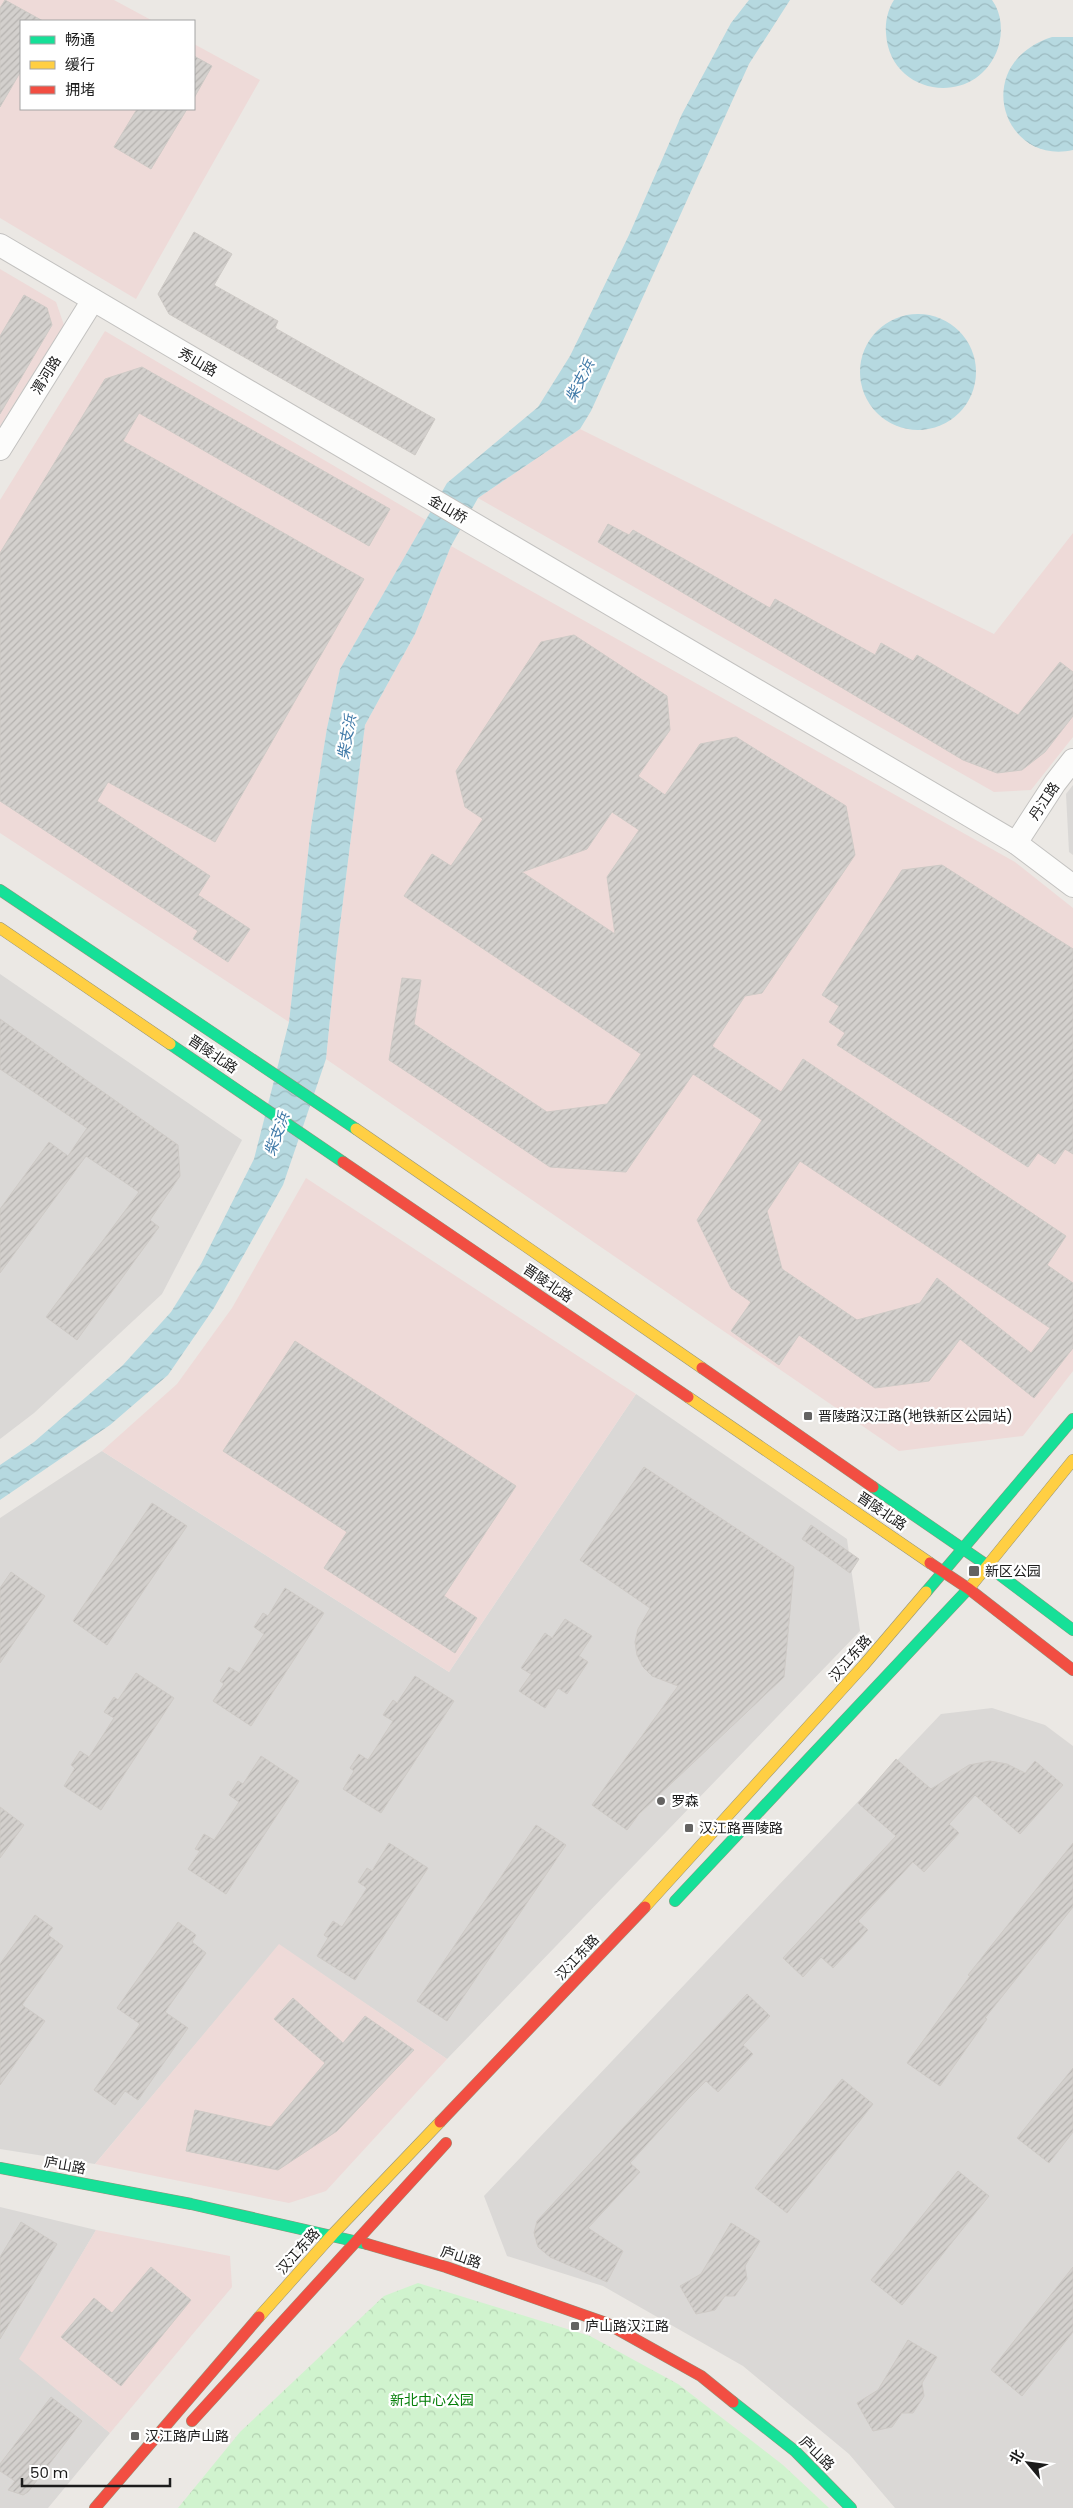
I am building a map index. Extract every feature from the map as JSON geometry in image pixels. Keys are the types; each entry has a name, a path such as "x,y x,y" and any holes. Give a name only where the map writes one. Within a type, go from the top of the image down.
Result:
{"main road":[{"name":"晋陵北路","path":"0,890 314,1100 988,1566 1073,1630"},
{"name":"晋陵北路","path":"0,928 969,1589 1073,1670"},
{"name":"汉江东路","path":"95,2508 213,2369 333,2234 658,1893 863,1666 1073,1419"},
{"path":"665,1912 969,1589 1073,1460"},
{"path":"187,2426 454,2134"},
{"name":"庐山路","path":"0,2168 191,2204 333,2234 446,2268 606,2323 701,2376 795,2451 851,2508"}],"street":[{"name":"秀山路","path":"0,245 397,479"},
{"name":"渭河路","path":"0,449 93,300"},
{"name":"金山桥","path":"397,479 1016,843 1073,886"},
{"name":"丹江路","path":"1016,843 1055,783 1073,760"}],"shaded area":[{"path":"0,0 114,0 151,20 20,20 20,110 195,110 195,45 260,80 136,299 0,218"},
{"path":"0,269 56,302 64,325 0,426"},
{"path":"105,331 426,520 340,669 327,728 311,827 289,1022 0,833 0,500"},
{"path":"580,429 994,634 1073,533 1073,737 1031,790 994,792 478,498"},
{"path":"451,546 1015,862 1073,908 1073,1371 1023,1436 899,1451 326,1059 336,957 365,725 415,634"},
{"path":"1073,785 1073,855 1069,852 1066,794"},
{"path":"0,974 242,1140 162,1294 34,1413 0,1439"},
{"path":"306,1178 636,1394 449,1672 102,1451 177,1384 232,1308"},
{"path":"636,1394 847,1539 860,1631 447,2059 279,1945 95,2164 0,2149 0,1518 102,1451 449,1672"},
{"path":"992,1708 1045,1725 1073,1746 1073,2508 895,2508 849,2454 743,2366 603,2286 507,2256 484,2196 941,1714"},
{"path":"279,1944 447,2059 326,2191 289,2203 95,2164"},
{"path":"0,2207 96,2230 20,2359 110,2433 48,2508 0,2508"},
{"path":"96,2230 230,2256 232,2287 110,2433 19,2359"}],"green space":[{"name":"新北中心公园","path":"418,2283 590,2336 678,2384 783,2465 829,2508 178,2508 240,2432 384,2296"}],"water":[{"name":"柴支浜","path":"749,0 790,0 749,64 591,411 580,429 478,498 451,546 415,634 365,725 336,957 326,1059 283,1185 214,1308 168,1375 110,1425 0,1500 0,1465 34,1442 123,1365 171,1312 201,1264 254,1159 289,1022 311,827 327,728 340,669 447,483 538,407 570,356 629,235 682,114 731,23"},
{"path":"894,0 992,0 1000,17 1001,36 998,48 987,67 972,80 954,87 935,87 917,82 902,71 891,55 886,24 890,7"},
{"path":"1052,37 1073,37 1073,150 1049,151 1029,143 1014,128 1005,110 1004,89 1010,68 1026,50"},
{"path":"918,314 940,319 959,331 971,350 976,372 971,394 959,413 940,425 918,430 896,425 877,413 865,394 860,372 865,350 877,331 896,319"}],"building":[{"path":"5,0 41,20 20,20 20,73 0,107 0,8"},
{"path":"195,57 212,66 195,96"},
{"path":"136,110 186,110 151,169 114,147"},
{"path":"194,232 232,254 214,285 278,321 275,328 435,419 415,455 169,314 158,294"},
{"path":"24,295 47,308 52,325 0,414 0,336"},
{"path":"142,367 390,509 369,546 139,413 123,441 364,579 215,842 108,782 97,801 210,876 198,895 250,929 228,962 193,939 198,931 0,801 0,553 105,379"},
{"path":"608,524 629,535 633,530 770,608 775,599 875,655 881,643 913,661 917,655 1018,715 1060,662 1073,672 1073,716 1045,752 1022,770 997,773 963,760 598,542"},
{"path":"574,635 667,696 670,730 638,776 665,795 700,744 736,737 846,806 855,855 762,993 745,996 712,1046 781,1092 803,1059 1066,1236 1047,1265 1073,1283 1073,1348 1034,1398 960,1339 929,1381 875,1388 799,1335 779,1365 731,1331 751,1302 731,1288 697,1220 762,1120 693,1074 626,1172 550,1167 389,1060 402,978 421,980 414,1024 547,1112 607,1104 641,1054 404,896 432,854 451,866 483,819 465,807 456,771 541,642","holes":["612,812 639,830 607,877 615,934 522,872 587,849","800,1161 948,1260 1050,1328 1031,1353 937,1278 920,1303 857,1320 782,1269 767,1211"]},
{"path":"942,865 1073,949 1073,1154 1065,1149 1055,1164 1038,1153 1028,1167 837,1045 845,1033 829,1022 839,1006 822,995 902,870"},
{"path":"0,1019 178,1145 180,1176 150,1220 159,1227 77,1340 46,1317 139,1192 86,1156 0,1273 0,1209 49,1142 68,1156 87,1128 0,1069"},
{"path":"295,1341 516,1486 444,1596 477,1618 455,1653 324,1568 347,1532 223,1451"},
{"path":"644,1467 794,1567 784,1677 639,1814 627,1830 592,1805 678,1686 652,1676 643,1667 637,1655 635,1642 638,1629 650,1608 580,1560"},
{"path":"152,1503 187,1526 107,1645 73,1621"},
{"path":"811,1525 859,1559 850,1573 802,1539"},
{"path":"11,1572 45,1596 0,1663 0,1588"},
{"path":"285,1588 324,1613 251,1726 213,1701 224,1684 220,1681 229,1667 239,1673 264,1634 254,1627 263,1613 268,1616"},
{"path":"565,1619 592,1636 579,1656 588,1662 567,1694 558,1688 545,1708 519,1691 531,1674 521,1668 545,1633 552,1638"},
{"path":"136,1673 174,1698 101,1810 64,1786 75,1768 71,1765 80,1751 89,1757 114,1718 104,1712 114,1697 118,1700"},
{"path":"415,1676 454,1701 381,1813 343,1789 354,1771 350,1768 359,1754 368,1760 393,1721 383,1715 393,1700 397,1703"},
{"path":"261,1756 299,1781 226,1894 188,1869 200,1851 195,1849 204,1834 214,1840 239,1802 229,1795 238,1781 243,1784"},
{"path":"896,1759 931,1789 969,1765 990,1761 1007,1764 1025,1773 1035,1761 1063,1785 1020,1834 975,1795 949,1824 959,1833 924,1872 913,1862 858,1921 868,1930 833,1968 821,1957 803,1977 783,1958 896,1836 858,1803"},
{"path":"0,1807 24,1825 0,1858"},
{"path":"536,1825 566,1845 447,2021 417,2001"},
{"path":"389,1843 428,1868 355,1980 317,1956 328,1938 324,1935 333,1921 342,1927 367,1888 358,1882 367,1868 372,1871"},
{"path":"1073,1843 1073,1907 985,2018 987,2019 940,2086 907,2063 970,1976 968,1975"},
{"path":"35,1915 53,1928 48,1935 63,1946 22,2005 45,2021 0,2085 0,1964"},
{"path":"178,1922 196,1935 192,1942 206,1953 165,2012 188,2028 138,2100 125,2091 115,2105 94,2090 140,2024 117,2008"},
{"path":"747,1994 770,2016 743,2045 753,2054 718,2092 706,2081 687,2100 630,2163 640,2172 588,2228 623,2251 607,2282 550,2257 538,2247 534,2233 537,2221"},
{"path":"293,1998 343,2043 365,2016 414,2050 337,2131 278,2170 186,2151 195,2110 271,2127 325,2063 274,2019"},
{"path":"1073,2068 1073,2132 1049,2163 1017,2138"},
{"path":"842,2079 873,2104 787,2213 755,2188"},
{"path":"958,2171 989,2196 902,2305 871,2280"},
{"path":"21,2222 57,2244 0,2339 0,2257"},
{"path":"731,2223 760,2241 745,2266 747,2279 735,2296 725,2296 715,2310 696,2314 680,2286 701,2274"},
{"path":"151,2267 191,2300 121,2386 61,2337 94,2298 112,2313"},
{"path":"1073,2267 1073,2332 1022,2396 991,2370"},
{"path":"908,2340 937,2357 922,2383 924,2396 913,2413 902,2413 892,2427 873,2431 857,2403 878,2390"},
{"path":"51,2397 82,2421 28,2492 23,2495 8,2490 15,2481 0,2471 0,2464"}],"traffic: fast":[{"path":"0,890 356,1129"},
{"path":"170,1044 343,1162"},
{"path":"926,1592 1073,1419"},
{"path":"873,1487 988,1566 1073,1630"},
{"path":"675,1901 971,1586"},
{"path":"0,2168 191,2204 367,2244"},
{"path":"733,2402 795,2451 851,2508"}],"traffic: slow":[{"path":"0,928 170,1044"},
{"path":"356,1129 702,1368"},
{"path":"688,1397 930,1563"},
{"path":"971,1586 1073,1460"},
{"path":"645,1907 863,1666 926,1592"},
{"path":"259,2317 333,2234 440,2122"}],"traffic: jam":[{"path":"343,1162 688,1397"},
{"path":"702,1368 873,1487"},
{"path":"930,1563 969,1589 1073,1670"},
{"path":"440,2122 645,1907"},
{"path":"192,2421 446,2143"},
{"path":"367,2244 446,2267 606,2323 701,2376 733,2402"},
{"path":"95,2508 259,2317"}],"place":[{"name":"晋陵路汉江路(地铁新区公园站)","path":"808,1416"},
{"name":"新区公园","path":"974,1571"},
{"name":"罗森","path":"661,1801"},
{"name":"汉江路晋陵路","path":"689,1828"},
{"name":"庐山路汉江路","path":"575,2326"},
{"name":"汉江路庐山路","path":"135,2436"}]}
